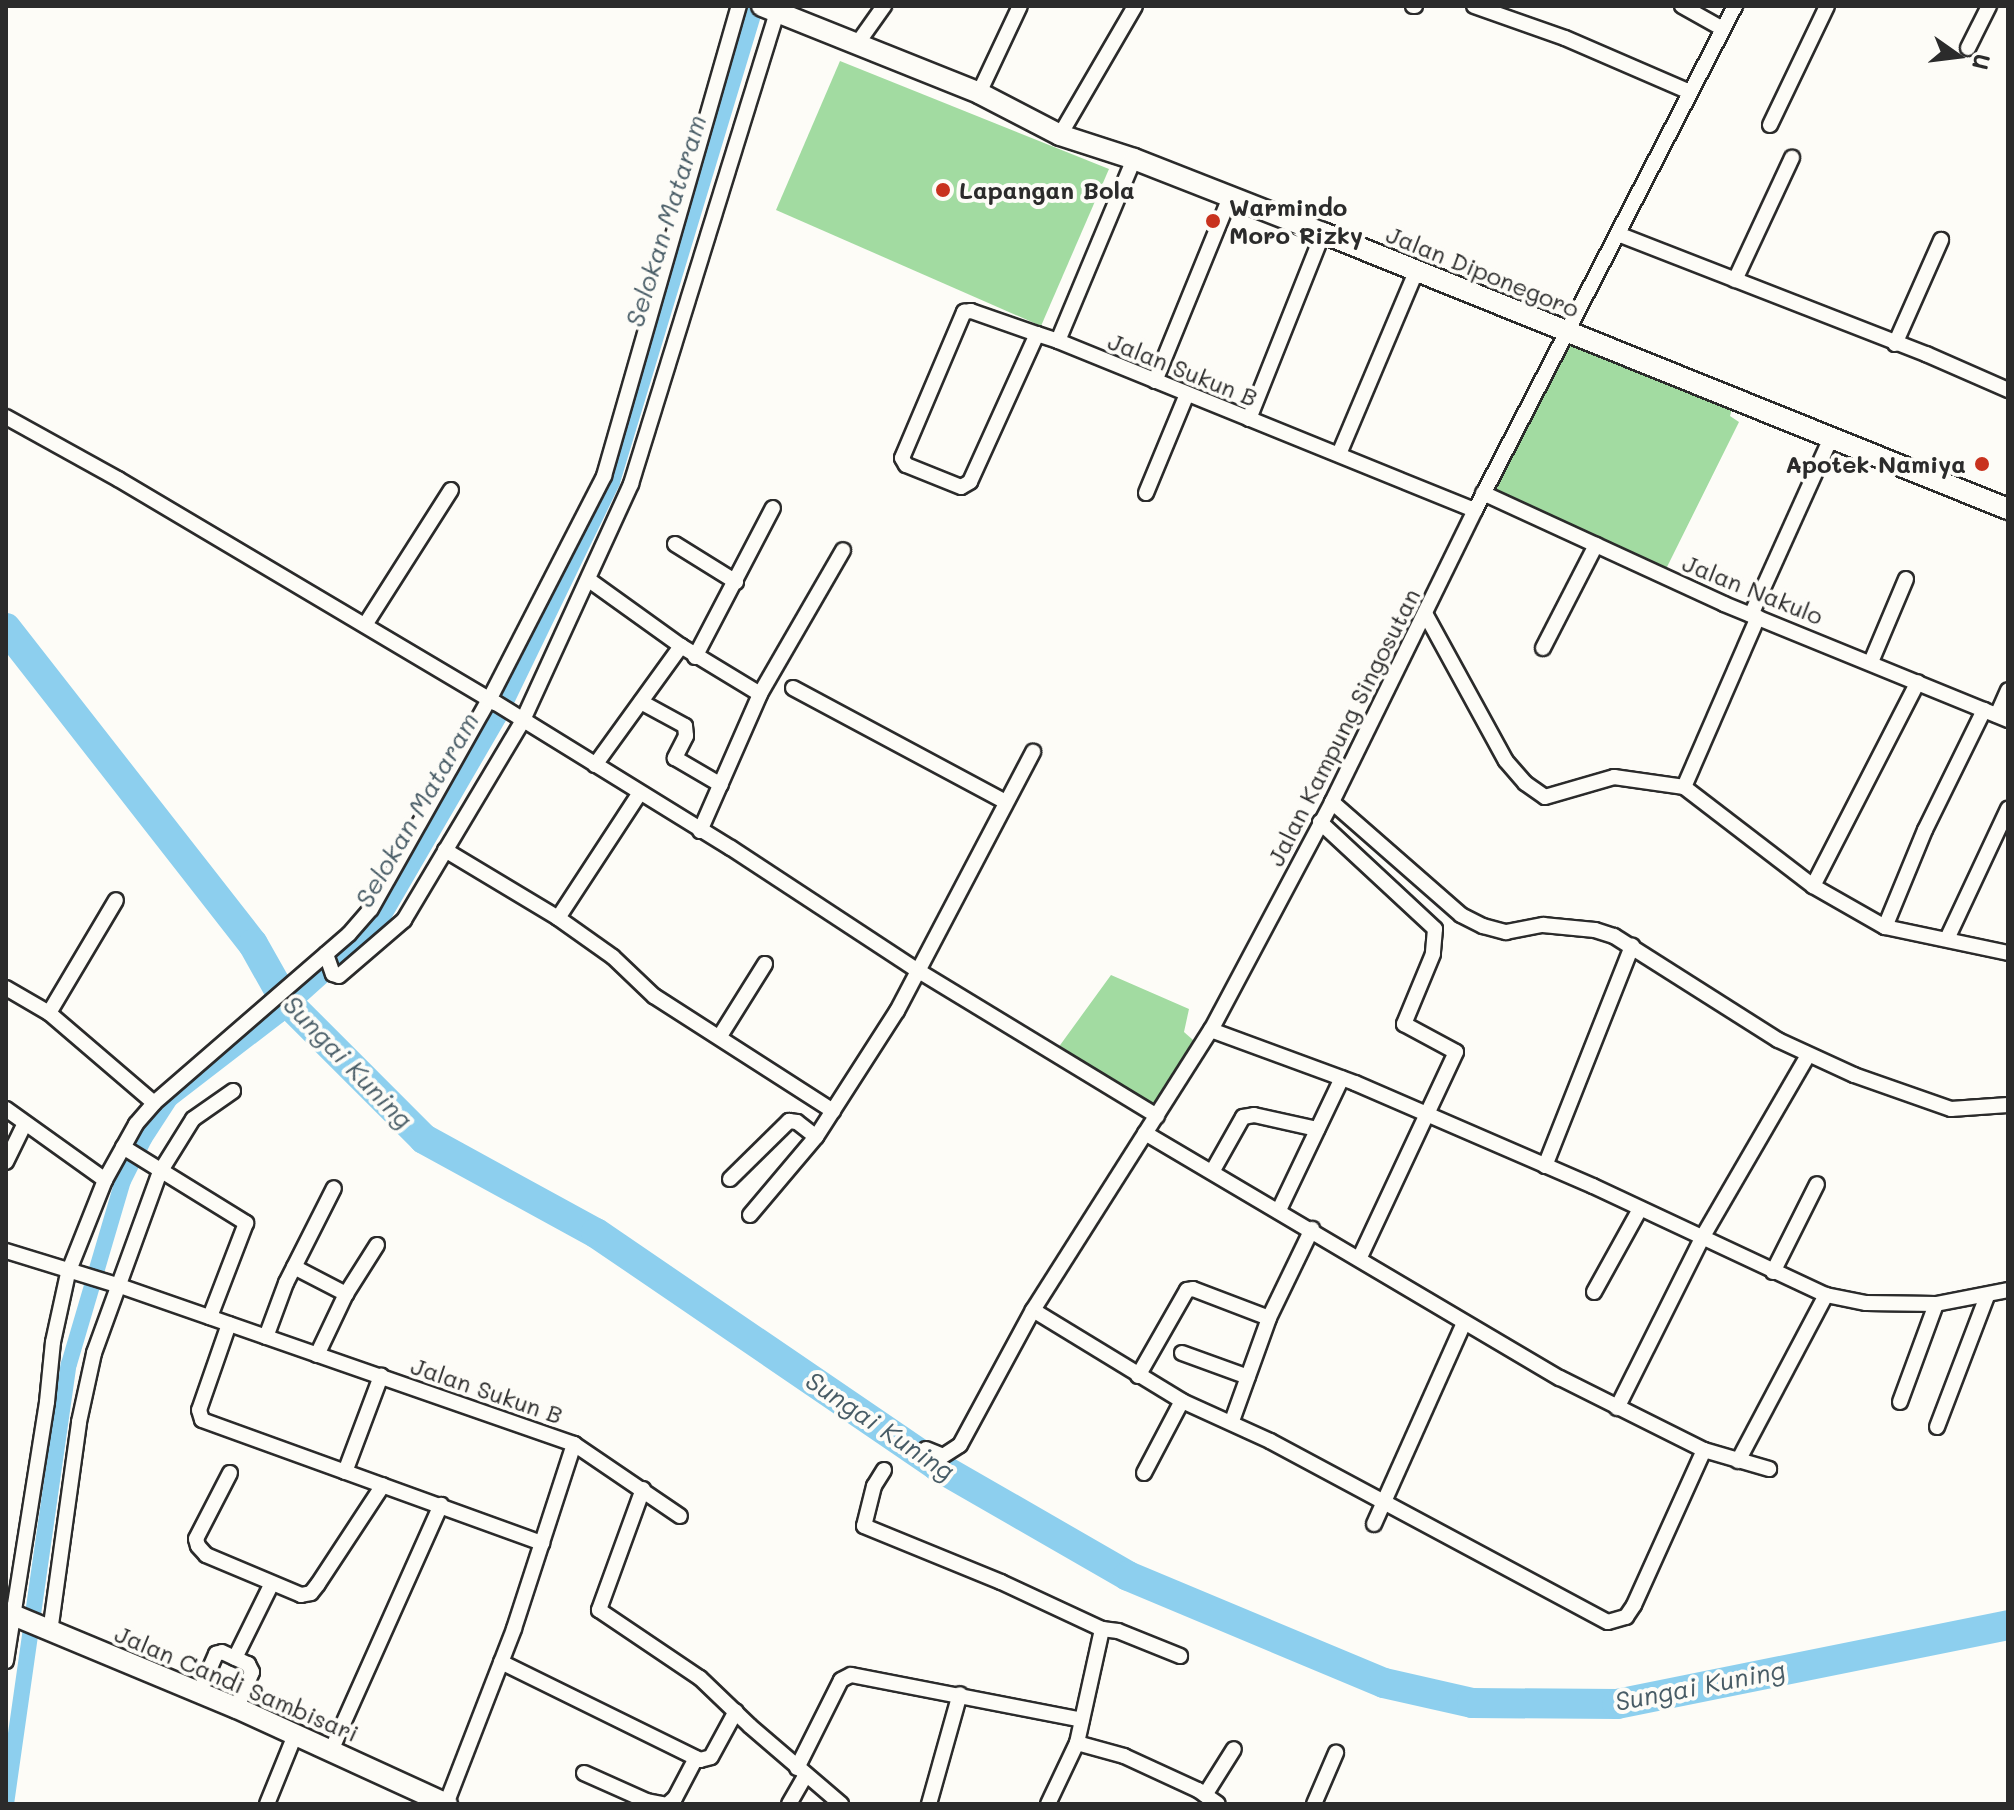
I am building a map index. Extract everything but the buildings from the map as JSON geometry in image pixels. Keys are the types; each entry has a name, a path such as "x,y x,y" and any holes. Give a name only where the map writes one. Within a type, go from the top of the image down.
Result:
{"street":[{"path":"6,1661 47,1402 53,1342 105,1180 154,1103 256,1015 326,962 371,909 493,701 604,476 739,6"},
{"path":"857,44 884,6"},
{"path":"979,93 1020,6"},
{"path":"1060,135 1135,6"},
{"path":"1474,6 1565,38 1690,92"},
{"path":"1682,6 1723,29"},
{"name":"Jalan Kampung Singosutan","path":"926,1449 943,1456 960,1445 1033,1310 1211,1030 1332,802 1483,493 1735,6"},
{"path":"1770,125 1827,6"},
{"path":"1968,48 1989,6"},
{"path":"326,962 339,976 404,920 522,719 589,580 631,484 770,9"},
{"name":"Jalan Diponegoro","path":"770,9 979,93 1060,135 1134,159 1323,233 2008,509"},
{"path":"1735,280 1792,158"},
{"path":"1058,341 1134,159"},
{"path":"1155,381 1230,197"},
{"path":"1249,419 1323,233"},
{"path":"1618,234 2008,390"},
{"path":"1895,344 1941,240"},
{"path":"1339,454 1416,272"},
{"name":"Jalan Sukun B","path":"1037,334 970,482 961,487 906,465 902,458 962,314 971,311 1058,341 1475,510"},
{"path":"1146,493 1187,394"},
{"path":"6,417 493,701 917,970 1157,1116"},
{"path":"1684,787 1831,438"},
{"path":"365,625 451,490"},
{"name":"Jalan Nakulo","path":"1483,493 1755,616 1996,715"},
{"path":"695,657 773,508"},
{"path":"675,544 736,582"},
{"path":"1543,648 1596,545"},
{"path":"700,831 760,694 843,550"},
{"path":"1871,662 1906,579"},
{"path":"589,580 695,657 760,694"},
{"path":"1426,615 1506,761 1525,783 1545,797 1614,777 1684,787 1813,886 1885,927 2008,953"},
{"path":"595,765 681,646"},
{"path":"1813,886 1918,682"},
{"path":"793,688 1004,801"},
{"path":"1885,927 1925,830 1996,715 2008,690"},
{"path":"641,702 685,726 686,736 675,758 721,785"},
{"path":"750,1215 816,1137 897,1011 979,857 1004,801 1033,752"},
{"path":"558,918 639,794"},
{"path":"1332,802 1461,915 1483,926 1506,932 1543,925 1595,930 1632,946 1732,1011 1808,1055 1951,1109 2008,1105"},
{"path":"1947,939 2008,809"},
{"path":"1320,822 1435,929 1433,954 1404,1024 1456,1052 1360,1257"},
{"path":"445,850 558,918 613,957 654,996 833,1111"},
{"path":"49,1013 116,900"},
{"path":"1545,1166 1632,946"},
{"path":"720,1036 765,964"},
{"path":"6,988 49,1013 154,1103"},
{"path":"1211,1030 1342,1078 1427,1114 1826,1295 1866,1303 1936,1304 2008,1290"},
{"path":"1617,1408 1702,1238 1808,1055"},
{"path":"1279,1210 1342,1078"},
{"path":"47,1630 79,1422 94,1353 160,1172 193,1119 233,1091"},
{"path":"6,1109 105,1180"},
{"path":"1212,1172 1243,1117 1254,1115 1317,1129"},
{"path":"730,1179 789,1121 797,1122 816,1137"},
{"path":"6,1162 25,1123"},
{"path":"1145,1133 1360,1257 1464,1323 1617,1408 1704,1450 1769,1469"},
{"path":"125,1149 246,1223 210,1317"},
{"path":"1773,1272 1817,1184"},
{"path":"266,1337 294,1267 334,1188"},
{"path":"1594,1292 1640,1209"},
{"path":"1232,1421 1269,1318 1312,1229"},
{"path":"317,1355 346,1294 377,1245"},
{"name":"Jalan Sukun B","path":"6,1251 120,1286 574,1444 501,1662 446,1804"},
{"path":"294,1267 346,1294"},
{"path":"1138,1376 1178,1300 1187,1290 1193,1289 1269,1318"},
{"path":"1738,1461 1826,1295"},
{"path":"1937,1427 1987,1296"},
{"path":"1900,1402 1936,1304"},
{"path":"1033,1310 1182,1401 1232,1421 1384,1500 1599,1619 1616,1622 1626,1617 1634,1605 1704,1450"},
{"path":"1374,1524 1464,1323"},
{"path":"229,1324 199,1410 202,1420 542,1543"},
{"path":"1182,1353 1248,1377"},
{"path":"345,1472 381,1376"},
{"path":"1144,1473 1182,1401"},
{"path":"574,1444 680,1516"},
{"path":"884,1470 874,1486 864,1526 1001,1582 1102,1629 1118,1631 1180,1656"},
{"path":"230,1473 196,1539 198,1546 206,1555 271,1585 301,1595 311,1593 353,1535 383,1485"},
{"path":"643,1489 599,1610 700,1678 841,1804"},
{"path":"330,1753 441,1505"},
{"path":"235,1658 271,1585"},
{"name":"Jalan Candi Sambisari","path":"12,1615 237,1708 446,1804"},
{"path":"1048,1804 1077,1743 1102,1629"},
{"path":"199,1693 216,1654 222,1652 248,1664 252,1672 237,1708"},
{"path":"501,1662 704,1761 711,1757 736,1711"},
{"path":"789,1804 845,1676 860,1674 1082,1720"},
{"path":"929,1804 960,1694"},
{"path":"267,1804 295,1735"},
{"path":"1077,1743 1124,1756 1218,1804"},
{"path":"1205,1795 1234,1749"},
{"path":"1314,1804 1336,1753"},
{"path":"584,1773 647,1801 666,1804 675,1798 696,1758"}],"green space":[{"name":"Lapangan Bola","path":"840,61 1109,169 1041,326 776,210"},
{"path":"1569,340 1733,405 1730,416 1739,422 1666,569 1492,491"},
{"path":"1111,975 1189,1009 1184,1032 1193,1040 1156,1106 1058,1048"}],"waterway":[{"name":"Selokan Mataram","path":"6,1804 69,1364 123,1181 144,1139 170,1099 279,1015 377,927 498,718 612,482 756,6"},
{"name":"Sungai Kuning","path":"6,628 253,944 284,999 424,1139 596,1233 937,1466 1128,1576 1384,1683 1472,1703 1617,1704 2008,1625"}],"place":[{"name":"Lapangan Bola","path":"943,190"},
{"name":"Warmindo Moro Rizky","path":"1213,221"},
{"name":"Apotek Namiya","path":"1982,464"}]}
